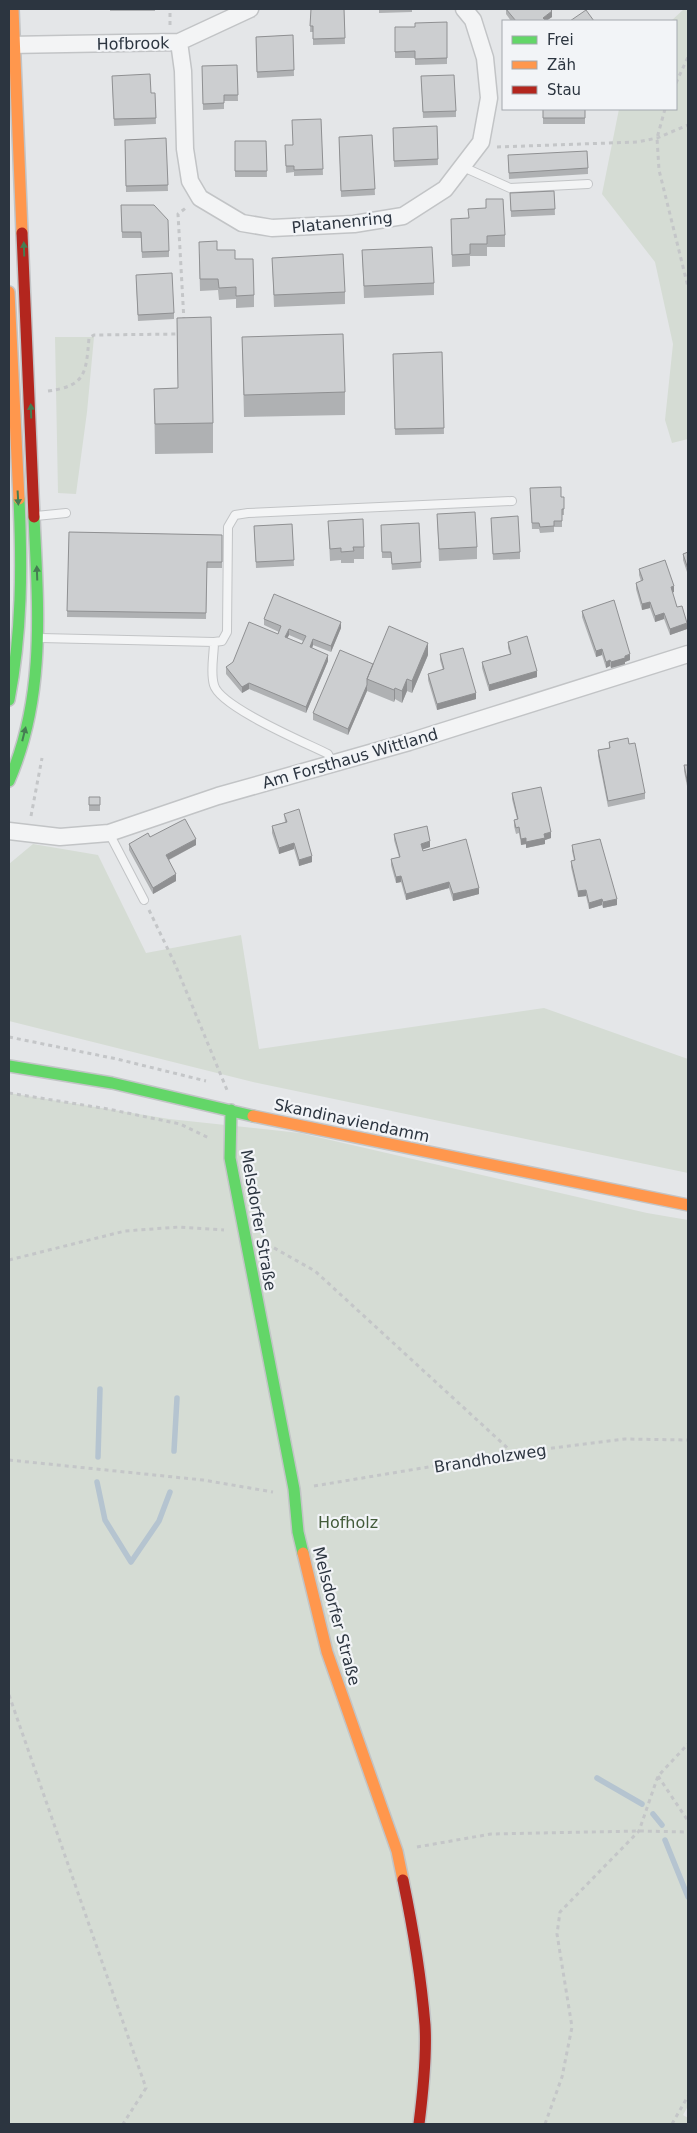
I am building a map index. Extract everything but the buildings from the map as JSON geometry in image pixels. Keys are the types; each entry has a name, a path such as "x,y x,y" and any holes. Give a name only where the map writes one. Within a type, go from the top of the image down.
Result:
{"street":[{"path":"9,781 23,740 32,698 39,638 35,516 12,45 13,9"},
{"name":"Hofbrook","path":"12,45 179,42 250,9"},
{"name":"Platanenring","path":"200,198 242,223 272,228 354,224 403,216 445,189 481,142 489,98 485,58 473,20 464,9"},
{"path":"179,42 185,149 190,181 200,198"},
{"path":"9,292 20,516 19,638 9,700"},
{"name":"Am Forsthaus Wittland","path":"9,831 60,837 109,832 218,796 332,764 688,654"},
{"name":"Skandinaviendamm","path":"9,1066 112,1083 346,1136 688,1206"},
{"name":"Melsdorfer Straße","path":"231,1110 230,1158 294,1489 298,1532 327,1652 397,1851 417,1955 426,2026 419,2124"}],"lane":[{"path":"463,167 510,188 588,184"},
{"path":"19,638 222,641 227,632 228,527 235,515 248,512 512,501"},
{"path":"20,516 66,513"},
{"path":"214,642 213,679 216,690 250,716 328,754 332,764"},
{"path":"109,832 144,900"}],"path":[{"path":"677,80 688,57"},
{"path":"665,110 657,138 659,170 688,287"},
{"path":"481,142 501,148 610,144 657,138 688,125"},
{"path":"184,324 178,214 200,198"},
{"path":"47,391 72,386 79,380 87,365 89,338 94,335 184,334"},
{"path":"144,900 175,964 219,1068 226,1086 231,1110"},
{"path":"9,1093 108,1108 180,1124 208,1137 230,1158"},
{"path":"9,1260 124,1231 179,1228 244,1231 315,1271 513,1453"},
{"name":"Brandholzweg","path":"9,1460 204,1480 270,1492 513,1453 625,1439 688,1440"},
{"path":"9,1695 146,2088 124,2124"},
{"path":"545,2124 562,2077 572,2027 557,1934 560,1912 639,1831 658,1776 688,1744"},
{"path":"658,1776 688,1821"},
{"path":"397,1851 490,1834 688,1832"},
{"path":"672,2124 688,2096"}],"green space":[{"path":"684,9 688,9 688,439 672,443 665,420 673,344 655,262 602,194 619,110 677,110 677,20 672,20"},
{"path":"55,337 94,337 87,412 76,494 58,493"},
{"path":"33,844 98,855 146,953 241,935 259,1049 544,1008 688,1059 688,1173 253,1082 9,1021 9,864"},
{"name":"Hofholz","path":"9,1093 169,1119 300,1133 647,1213 688,1220 688,2106 683,2115 688,2118 688,2124 9,2124"}],"waterway":[{"path":"98,1457 100,1389"},
{"path":"174,1451 177,1398"},
{"path":"97,1482 105,1520 131,1562 159,1521 170,1492"},
{"path":"597,1778 642,1804"},
{"path":"653,1814 662,1825"},
{"path":"665,1840 688,1897"}],"traffic: fast":[{"path":"9,700 19,625 21,550 19,499"},
{"path":"9,781 21,749 29,717 34,684 38,618 34,517"},
{"path":"9,1066 112,1083 253,1116"},
{"path":"231,1110 230,1158 294,1489 298,1532 303,1553"}],"traffic: slow":[{"path":"13,9 22,233"},
{"path":"9,292 19,499"},
{"path":"253,1116 688,1205"},
{"path":"303,1553 327,1652 397,1851 403,1880"}],"traffic: jam":[{"path":"22,233 34,517"},
{"path":"403,1880 416,1952 425,2025 425,2062 419,2124"}]}
